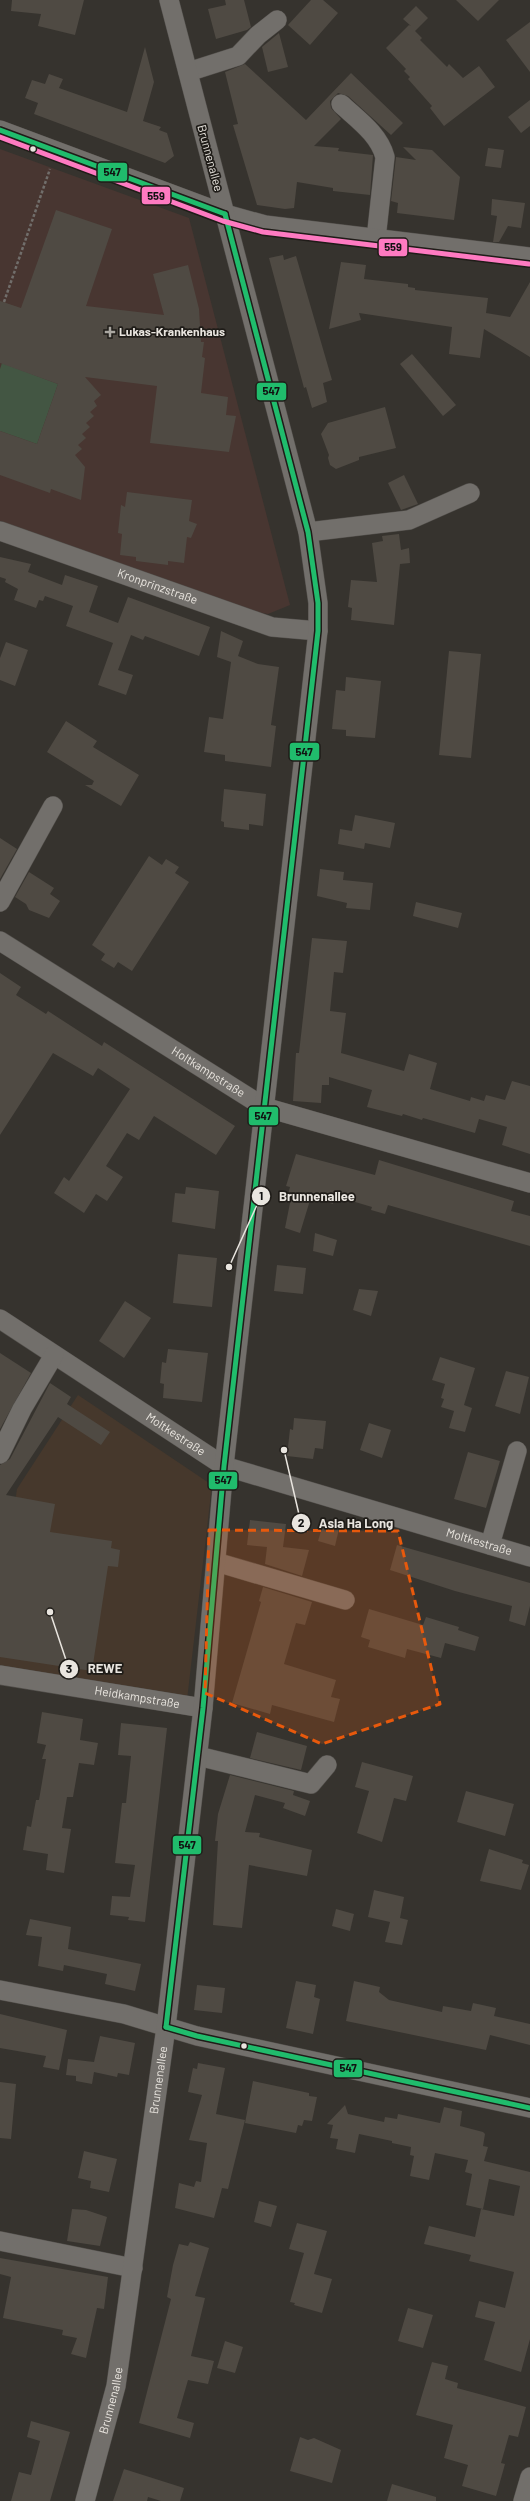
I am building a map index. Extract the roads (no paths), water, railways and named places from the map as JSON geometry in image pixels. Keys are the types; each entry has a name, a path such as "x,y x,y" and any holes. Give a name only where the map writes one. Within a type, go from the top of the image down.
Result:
{"street":[{"name":"Brunnenallee","path":"85,2501 116,2386 166,2027 203,1708 224,1466 318,631 318,603 308,532 169,0"},
{"path":"188,72 238,56 258,35 277,20"},
{"path":"341,104 374,136 382,147 385,157 376,239"},
{"path":"0,130 225,214 265,225 530,257"},
{"path":"308,532 409,520 470,493"},
{"name":"Kronprinzstraße","path":"0,531 272,627 318,631"},
{"path":"0,902 53,806"},
{"name":"Holtkampstraße","path":"0,941 264,1107 530,1183"},
{"name":"Moltkestraße","path":"0,1319 224,1466 530,1557"},
{"path":"0,1454 22,1409 54,1355"},
{"path":"490,1545 517,1451"},
{"path":"216,1562 345,1600"},
{"name":"Heidkampstraße","path":"0,1675 203,1708"},
{"path":"198,1756 311,1784 327,1765"},
{"path":"0,1990 124,2014 197,2036 530,2108"},
{"path":"0,2241 133,2268"},
{"path":"523,2501 530,2477"}],"place":[{"name":"Lukas-Krankenhaus","path":"110,332"},
{"name":"Brunnenallee","path":"229,1267"},
{"name":"Asia Ha Long","path":"284,1450"},
{"name":"REWE","path":"50,1612"}]}
